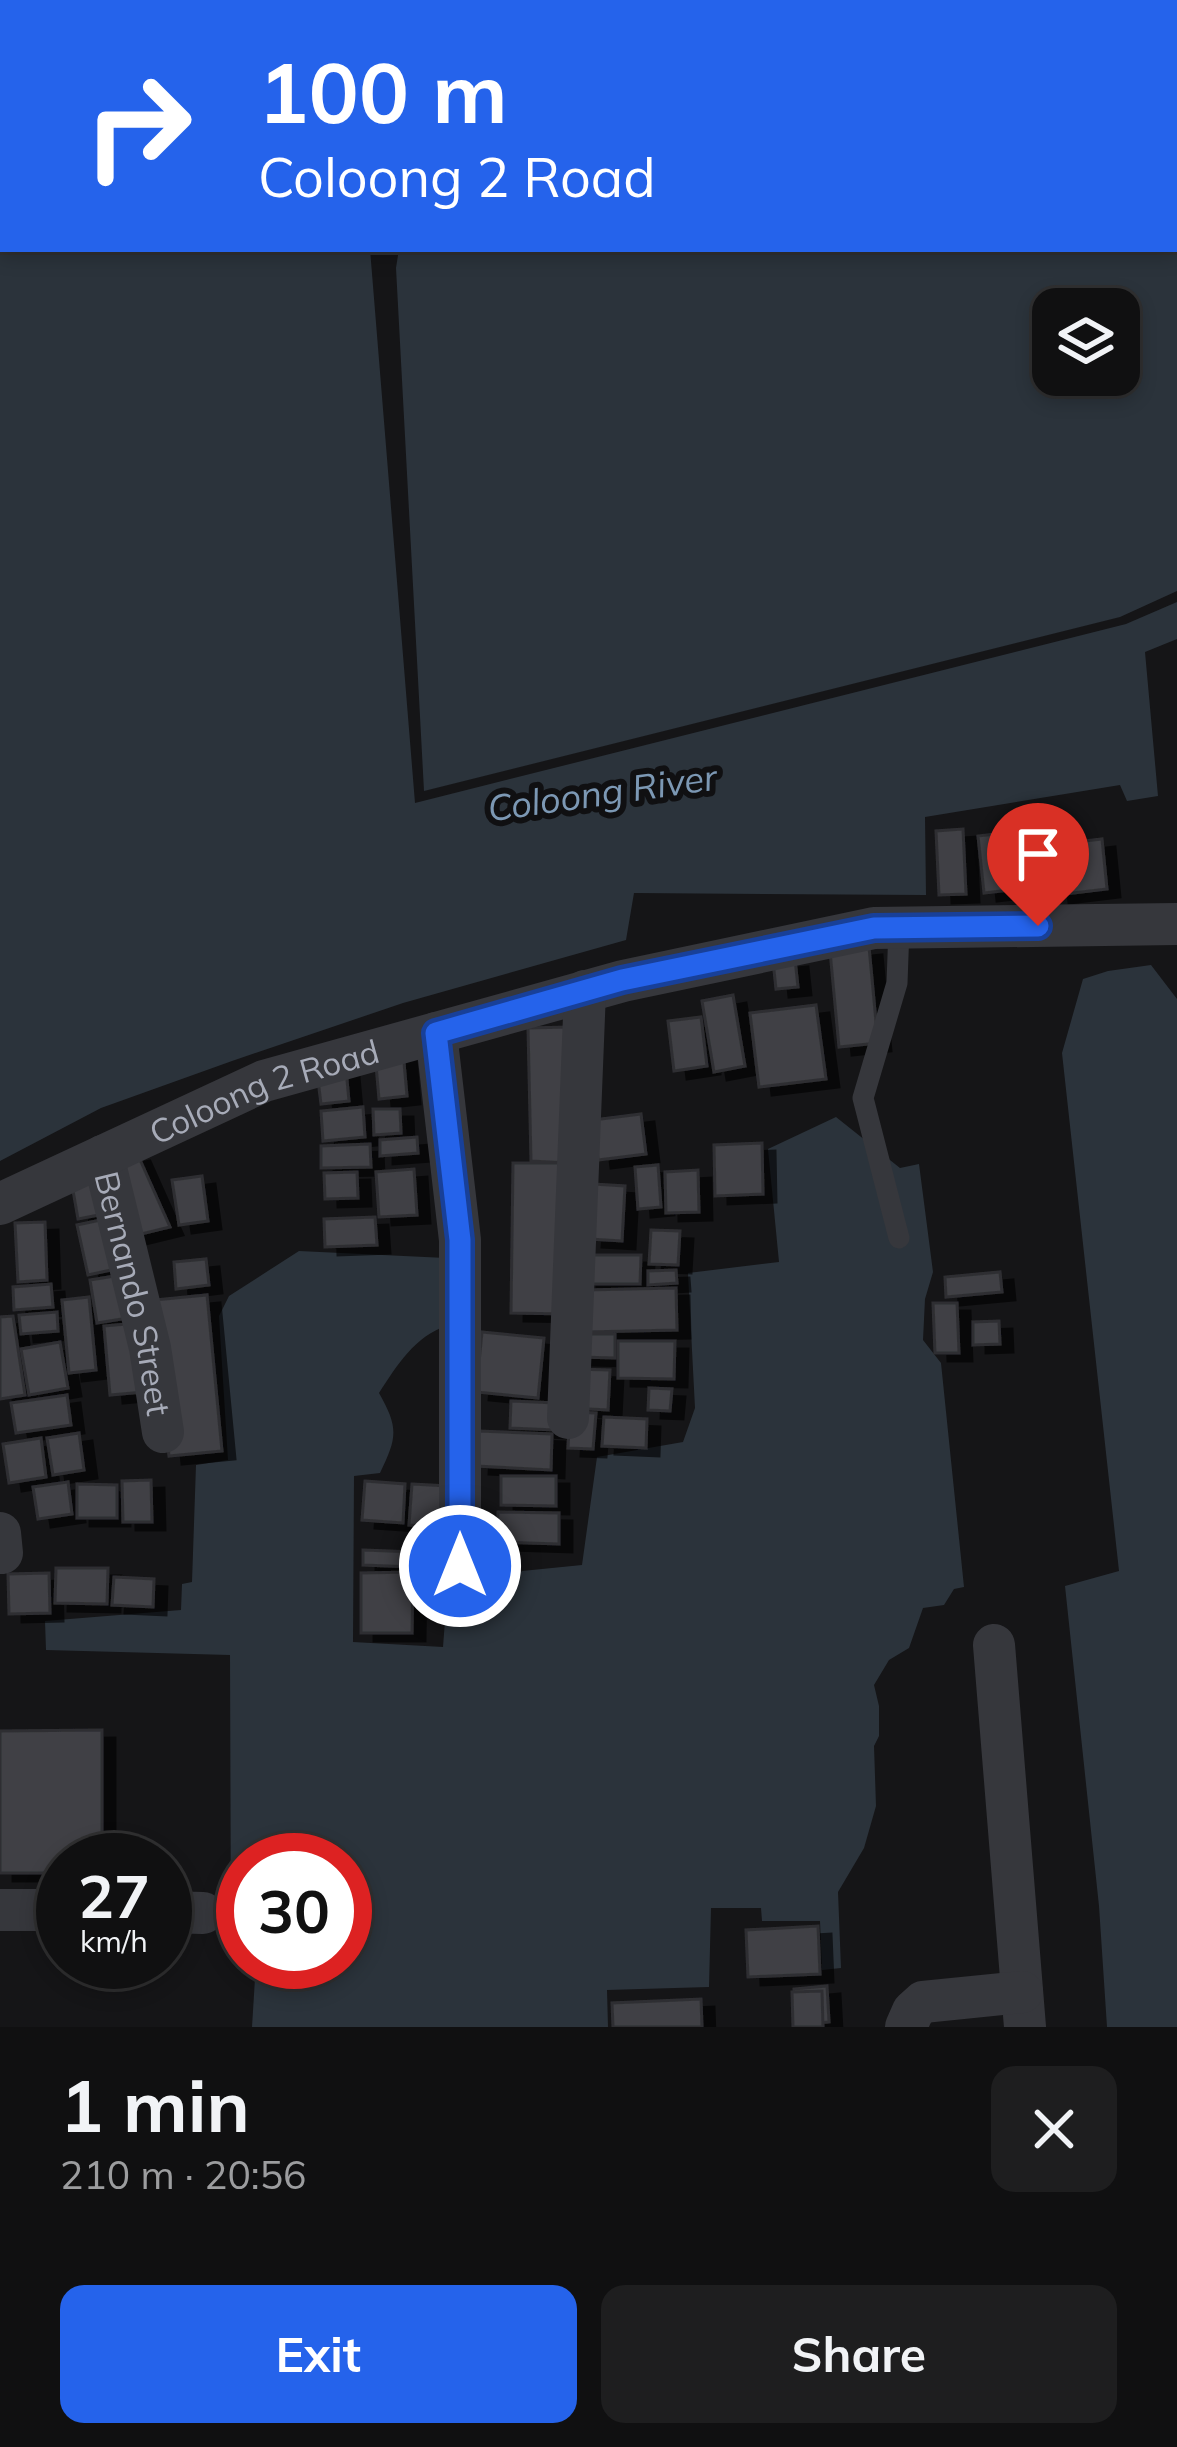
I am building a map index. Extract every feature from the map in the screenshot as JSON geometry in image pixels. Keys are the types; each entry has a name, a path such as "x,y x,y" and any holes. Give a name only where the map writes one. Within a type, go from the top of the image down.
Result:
{"street":[{"name":"Coloong 2 Road","path":"0,1204 264,1081 584,991 874,928 1177,924"},
{"path":"568,1418 584,991"},
{"path":"436,1033 460,1240 460,1566"},
{"name":"Bernando Street","path":"103,1156 150,1348 163,1432"},
{"path":"906,2027 923,2002 1024,2009 994,1646"},
{"path":"0,1910 36,1910"}],"lane":[{"path":"898,928 898,983 863,1098 898,1238"}],"water":[{"name":"Coloong River","path":"0,252 370,252 415,803 1126,624 1177,602 1177,639 1145,652 1158,796 1127,801 1120,785 925,817 926,895 634,893 626,940 403,1003 232,1061 101,1108 0,1161"},
{"path":"399,252 1177,252 1177,591 1120,617 424,791"},
{"path":"1151,965 1177,999 1177,2027 1107,2027 1065,1586 1119,1571 1062,1053 1083,979"},
{"path":"836,1117 900,1168 919,1164 933,1272 925,1299 923,1340 941,1363 964,1587 954,1589 944,1605 923,1608 909,1648 889,1660 874,1685 879,1706 879,1736 874,1746 876,1806 864,1848 838,1892 841,1968 822,1970 820,1921 762,1921 761,1908 711,1908 709,1987 607,1990 608,2027 252,2027 254,1989 372,1989 372,1833 231,1833 230,1655 46,1650 45,1621 181,1610 182,1584 192,1582 196,1465 228,1460 219,1316 229,1296 299,1251 446,1258 448,1325 416,1344 379,1393 393,1424 390,1451 380,1473 354,1476 353,1642 443,1647 447,1594 496,1599 522,1571 582,1565 597,1457 683,1442 695,1408 688,1273 779,1262 768,1149"}],"building":[{"path":"963,829 966,894 939,895 936,831"},
{"path":"1030,830 1036,887 984,893 978,836"},
{"path":"1102,839 1107,889 1056,895 1050,845"},
{"path":"869,947 878,1043 839,1047 830,951"},
{"path":"795,959 798,987 776,989 773,961"},
{"path":"733,995 745,1066 714,1072 702,1001"},
{"path":"816,1005 826,1079 759,1087 750,1013"},
{"path":"701,1017 707,1066 674,1071 668,1021"},
{"path":"569,1027 568,1163 531,1161 528,1028"},
{"path":"403,1051 407,1096 379,1099 375,1054"},
{"path":"346,1069 349,1101 321,1104 317,1072"},
{"path":"363,1107 365,1137 323,1141 321,1111"},
{"path":"373,1109 400,1109 401,1133 374,1135"},
{"path":"641,1114 646,1154 598,1160 593,1120"},
{"path":"417,1137 418,1153 380,1156 380,1140"},
{"path":"762,1143 763,1194 715,1196 714,1145"},
{"path":"370,1144 371,1167 321,1168 321,1146"},
{"path":"137,1153 170,1227 129,1237 112,1158"},
{"path":"513,1163 568,1163 567,1314 511,1313"},
{"path":"658,1165 661,1207 638,1209 635,1167"},
{"path":"414,1169 417,1215 379,1217 376,1172"},
{"path":"698,1170 699,1212 666,1213 665,1172"},
{"path":"357,1172 358,1198 325,1199 324,1173"},
{"path":"100,1173 109,1213 78,1219 71,1179"},
{"path":"202,1176 208,1221 179,1225 172,1180"},
{"path":"593,1184 625,1186 622,1241 589,1239"},
{"path":"375,1217 377,1245 325,1247 324,1219"},
{"path":"110,1218 120,1268 88,1275 77,1225"},
{"path":"45,1222 47,1280 18,1282 15,1223"},
{"path":"651,1230 680,1231 678,1265 649,1264"},
{"path":"584,1255 641,1255 640,1284 584,1284"},
{"path":"206,1259 209,1285 176,1289 174,1262"},
{"path":"676,1270 677,1283 648,1285 648,1271"},
{"path":"1000,1272 1002,1292 946,1297 945,1277"},
{"path":"121,1275 128,1318 97,1323 90,1280"},
{"path":"51,1284 53,1307 14,1310 13,1287"},
{"path":"676,1288 677,1330 586,1332 585,1290"},
{"path":"207,1295 222,1451 169,1456 154,1300"},
{"path":"89,1297 96,1370 69,1373 62,1300"},
{"path":"933,1303 957,1303 959,1353 935,1353"},
{"path":"57,1312 58,1331 21,1334 19,1315"},
{"path":"13,1316 25,1395 0,1399 0,1317"},
{"path":"999,1321 1000,1344 973,1345 973,1322"},
{"path":"138,1323 144,1392 110,1395 104,1326"},
{"path":"482,1332 544,1338 538,1398 476,1392"},
{"path":"580,1334 615,1334 615,1358 579,1357"},
{"path":"618,1341 675,1341 674,1379 618,1378"},
{"path":"60,1342 68,1388 29,1395 21,1349"},
{"path":"573,1369 610,1370 608,1410 570,1408"},
{"path":"649,1388 672,1389 670,1411 648,1410"},
{"path":"67,1395 71,1425 16,1433 11,1403"},
{"path":"511,1401 556,1403 555,1430 510,1428"},
{"path":"570,1412 596,1413 593,1449 568,1448"},
{"path":"604,1417 647,1419 646,1448 602,1446"},
{"path":"478,1431 552,1434 551,1470 476,1466"},
{"path":"79,1433 84,1470 53,1475 47,1438"},
{"path":"41,1438 46,1477 9,1483 3,1444"},
{"path":"501,1476 556,1476 556,1506 501,1505"},
{"path":"151,1480 152,1522 123,1522 122,1481"},
{"path":"365,1481 405,1484 403,1523 362,1520"},
{"path":"68,1482 72,1514 38,1519 33,1487"},
{"path":"77,1484 117,1485 117,1518 77,1518"},
{"path":"412,1484 447,1486 445,1527 409,1525"},
{"path":"498,1512 559,1513 559,1544 497,1542"},
{"path":"363,1550 414,1552 413,1567 363,1565"},
{"path":"56,1568 108,1568 107,1604 55,1603"},
{"path":"413,1572 412,1633 361,1633 361,1573"},
{"path":"49,1573 50,1613 9,1614 8,1574"},
{"path":"114,1577 154,1579 153,1607 112,1605"},
{"path":"102,1730 102,1833 36,1833 36,1873 0,1873 0,1731"},
{"path":"818,1926 820,1974 748,1977 746,1930"},
{"path":"827,1986 829,2022 796,2025 794,1989"},
{"path":"822,1991 823,2027 793,2027 792,1992"},
{"path":"701,1999 702,2027 613,2027 612,2003"}],"route":[{"path":"460,1566 460,1240 436,1033 622,980 874,928 1038,926"}]}
